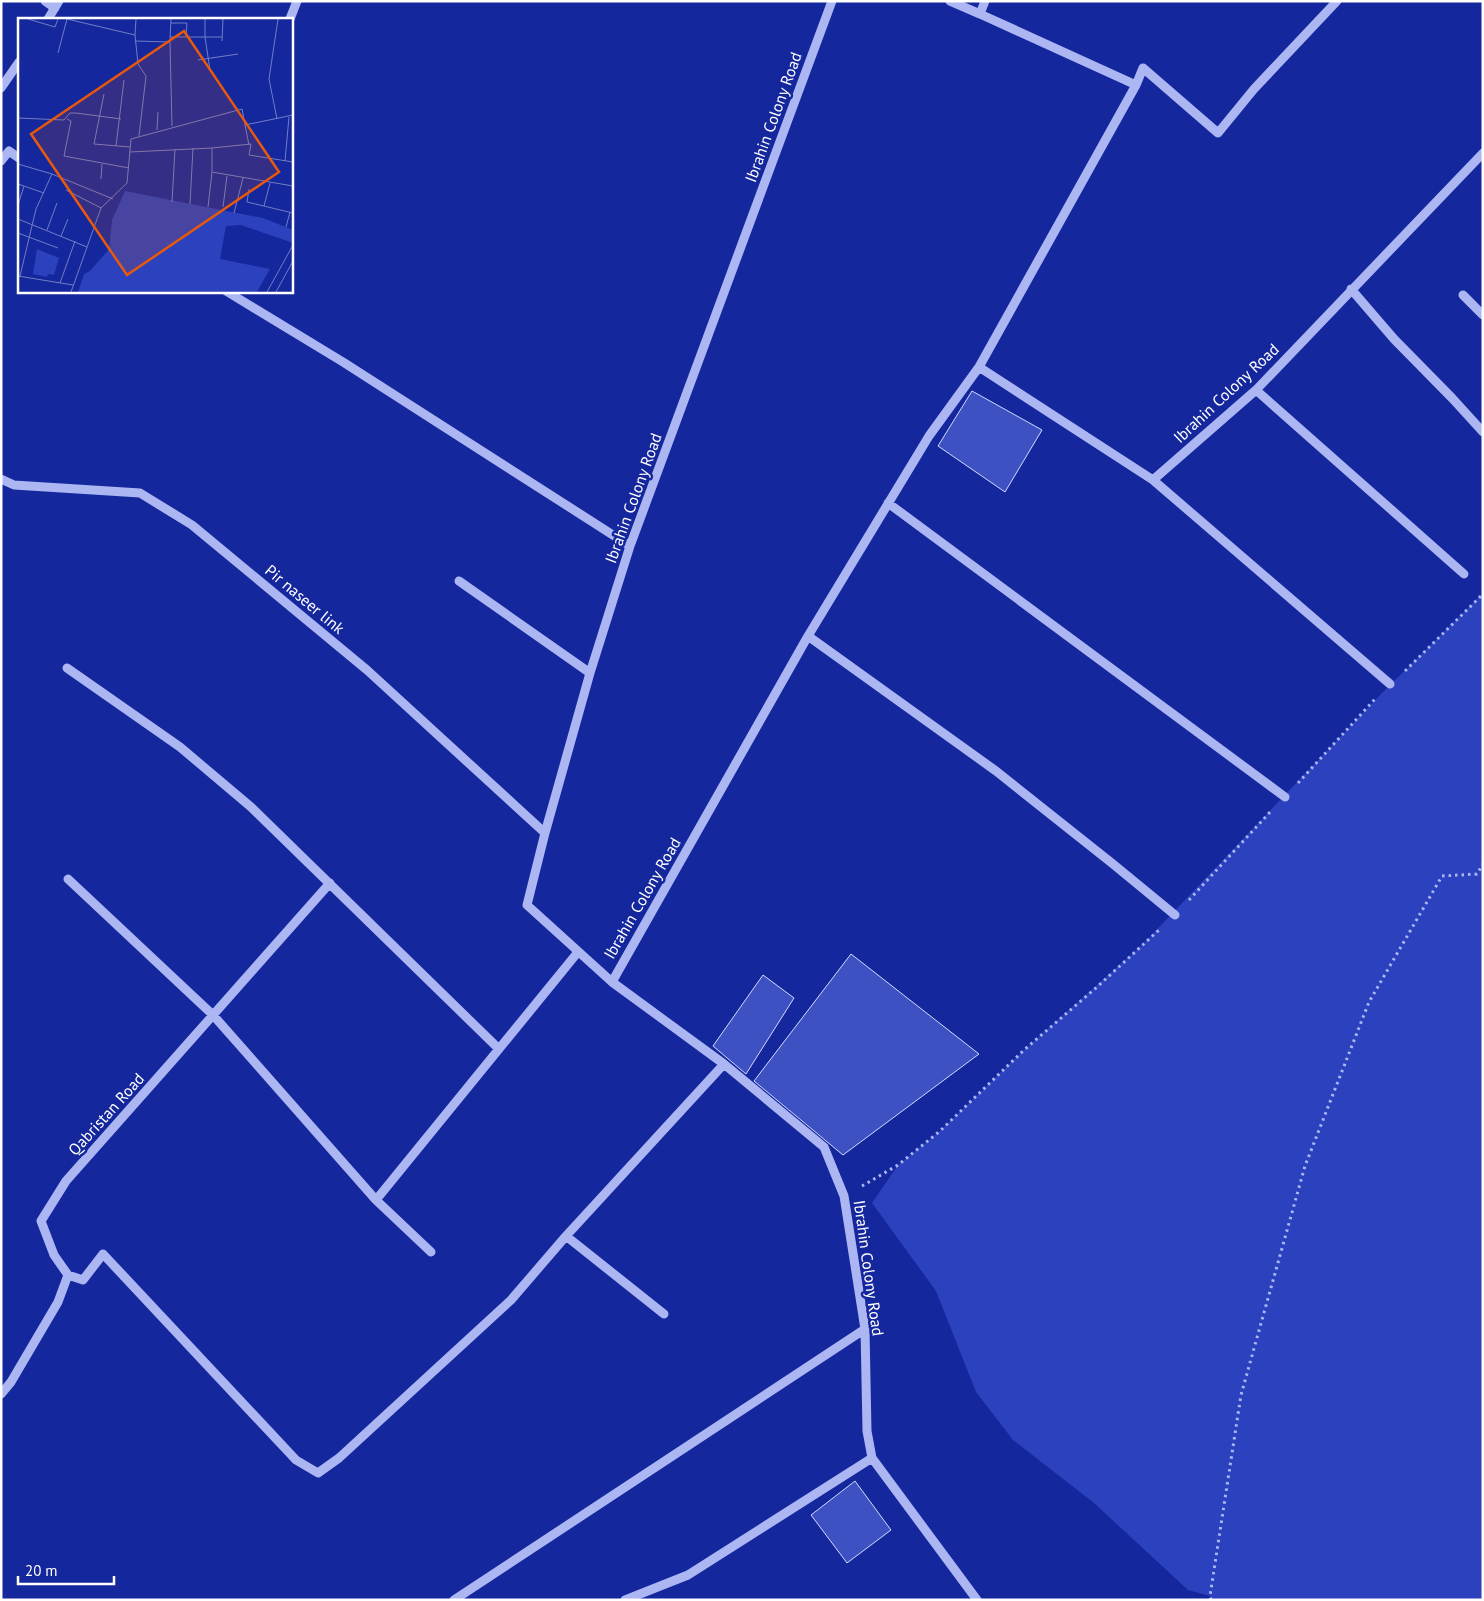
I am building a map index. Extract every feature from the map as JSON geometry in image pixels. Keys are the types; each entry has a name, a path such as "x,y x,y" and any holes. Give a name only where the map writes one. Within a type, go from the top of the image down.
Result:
{"street":[{"path":"45,1 57,5 49,18"},
{"path":"290,18 297,1"},
{"name":"Ibrahin Colony Road","path":"832,1 630,546 590,673 545,834 528,906 612,982 724,1064 824,1147 844,1196 865,1329 867,1431 872,1458 977,1600"},
{"path":"950,1 1136,84"},
{"path":"980,14 985,1"},
{"name":"Ibrahin Colony Road","path":"612,982 808,636 928,436 979,367 1136,84 1143,68 1218,133 1254,89 1337,1"},
{"path":"1,88 18,63"},
{"path":"1,161 5,148 18,157"},
{"name":"Ibrahin Colony Road","path":"1153,480 1256,390 1483,153"},
{"path":"1351,289 1394,339 1483,432"},
{"path":"228,292 343,362 630,546"},
{"path":"1463,295 1483,315"},
{"path":"979,367 1153,480 1390,684"},
{"path":"1256,390 1464,574"},
{"name":"Pir naseer link","path":"1,479 14,485 140,493 192,525 367,670 545,834"},
{"path":"888,503 1285,797"},
{"path":"459,581 590,673"},
{"path":"808,636 996,771 1175,916"},
{"path":"66,668 180,747 251,807 499,1049"},
{"path":"68,879 213,1015 376,1200 431,1252"},
{"name":"Qabristan Road","path":"68,1274 54,1255 41,1221 66,1181 330,883"},
{"path":"376,1200 578,952"},
{"path":"1,1394 11,1382 58,1302 68,1274 83,1280 103,1254 296,1460 318,1473 339,1458 511,1300 566,1236 724,1064"},
{"path":"566,1236 664,1314"},
{"path":"454,1600 865,1329"},
{"path":"625,1600 688,1576 872,1458"}],"path":[{"path":"1211,1600 1210,1596 1241,1395 1305,1166 1369,1002 1442,876 1477,874 1483,864"}],"shaded area":[{"path":"1483,593 1483,1600 1211,1600 1210,1596 1188,1590 1094,1503 1013,1440 976,1392 936,1291 872,1203 898,1165 940,1131 1024,1050 1144,943 1380,695"}],"building":[{"path":"972,391 1042,430 1005,492 938,446"},
{"path":"851,954 979,1054 843,1155 754,1081"},
{"path":"763,975 794,998 746,1074 713,1046"},
{"path":"855,1481 891,1530 847,1563 811,1515"}]}
